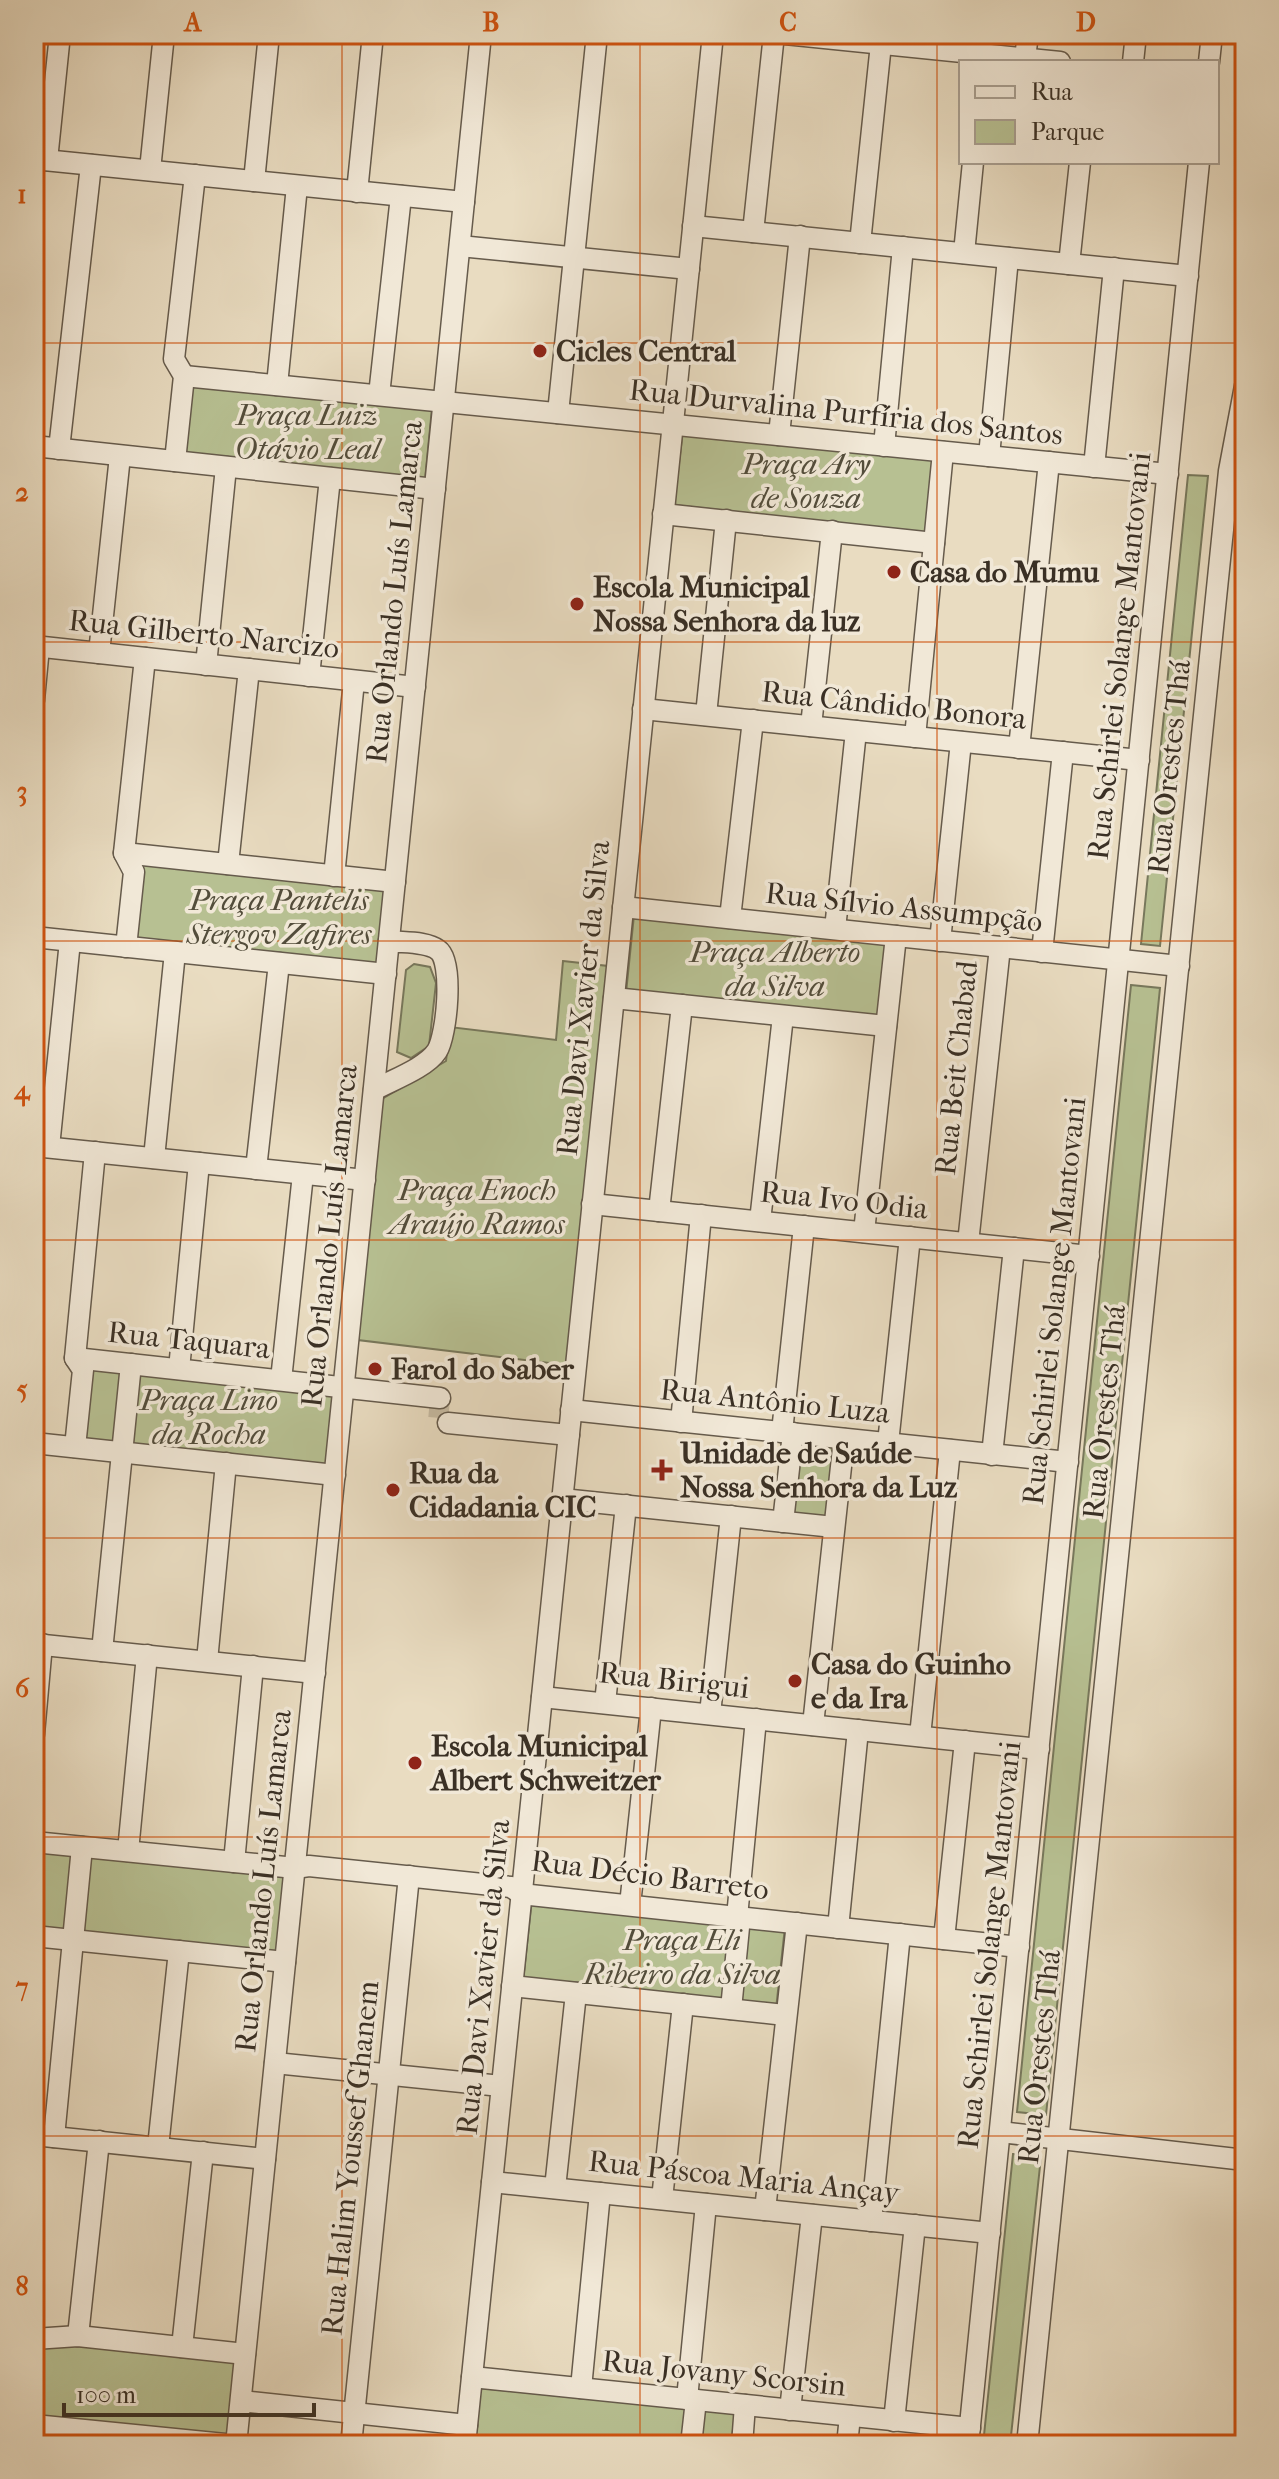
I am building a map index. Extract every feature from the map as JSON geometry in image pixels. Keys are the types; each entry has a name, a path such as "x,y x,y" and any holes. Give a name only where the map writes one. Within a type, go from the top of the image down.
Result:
{"street":[{"path":"60,34 40,159 464,202"},
{"path":"150,170 164,34"},
{"path":"254,181 269,34"},
{"path":"357,192 373,34"},
{"name":"Rua Orlando Luís Lamarca","path":"236,2445 481,34"},
{"path":"558,413 597,34"},
{"name":"Rua Davi Xavier da Silva","path":"466,2435 713,34"},
{"path":"753,232 774,34"},
{"path":"785,34 822,36 984,58 1042,60"},
{"path":"1025,58 1028,34"},
{"path":"1133,60 1136,34"},
{"path":"1209,60 1212,34"},
{"path":"860,243 881,44"},
{"path":"964,253 973,164"},
{"path":"1069,264 1080,164"},
{"name":"Rua Schirlei Solange Mantovani","path":"969,2437 1199,164"},
{"path":"59,449 91,165"},
{"path":"175,461 184,376 174,359 195,175"},
{"path":"277,385 297,186"},
{"path":"379,395 401,196"},
{"path":"693,226 1188,276"},
{"path":"779,435 800,236"},
{"path":"460,246 689,269"},
{"path":"884,446 903,247"},
{"path":"989,456 1008,258"},
{"path":"1094,467 1114,268"},
{"name":"Rua Durvalina Purfíria dos Santos","path":"184,376 1168,474"},
{"name":"Rua Orestes Thá","path":"1027,2445 1061,2139 1229,471 1245,386"},
{"path":"34,446 435,489"},
{"path":"915,737 943,452"},
{"path":"99,653 120,456"},
{"path":"1019,748 1049,462"},
{"path":"206,665 226,467"},
{"path":"309,676 330,478"},
{"path":"663,514 934,543"},
{"path":"706,715 726,520"},
{"path":"811,726 832,531"},
{"path":"34,700 37,646"},
{"name":"Rua Gilberto Narcizo","path":"37,646 415,687"},
{"path":"126,947 134,872 124,853 145,658"},
{"path":"228,864 249,669"},
{"path":"334,876 354,681"},
{"name":"Rua Cândido Bonora","path":"643,709 1139,760"},
{"path":"730,918 753,720"},
{"path":"835,929 856,731"},
{"path":"940,941 961,742"},
{"path":"1042,952 1063,752"},
{"path":"124,853 395,882"},
{"name":"Rua Sílvio Assumpção","path":"623,907 1179,966"},
{"path":"864,1232 896,936"},
{"path":"34,937 386,974"},
{"path":"70,941 42,1147 365,1180"},
{"path":"374,1090 429,1059 438,1049 447,990 447,967 438,950 389,941"},
{"name":"Rua Beit Chabad","path":"968,1243 1000,947"},
{"path":"154,1158 175,952"},
{"path":"256,1169 279,963"},
{"path":"614,998 886,1026"},
{"path":"659,1211 682,1005"},
{"path":"760,1221 783,1016"},
{"path":"75,1447 83,1370 75,1358 95,1152"},
{"path":"179,1369 199,1163"},
{"path":"281,1380 303,1174"},
{"name":"Rua Ivo Odia","path":"592,1204 1089,1256"},
{"path":"681,1422 701,1215"},
{"path":"783,1522 804,1226"},
{"path":"888,1443 910,1237"},
{"path":"992,1455 1014,1248"},
{"name":"Rua Taquara","path":"75,1358 344,1386"},
{"path":"102,1651 131,1364"},
{"path":"344,1386 440,1398"},
{"name":"Rua Antônio Luza","path":"571,1410 1068,1462"},
{"path":"448,1423 569,1435"},
{"path":"813,1725 844,1439"},
{"path":"34,1443 335,1475"},
{"path":"920,1736 950,1450"},
{"path":"207,1661 226,1463"},
{"path":"562,1499 834,1527"},
{"path":"605,1703 626,1505"},
{"path":"710,1714 731,1516"},
{"path":"34,1734 38,1644 315,1673"},
{"path":"128,1851 147,1655"},
{"path":"234,1862 253,1666"},
{"name":"Rua Birigui","path":"542,1697 1039,1749"},
{"path":"630,1905 651,1708"},
{"path":"731,2009 756,1719"},
{"path":"838,1928 858,1730"},
{"path":"944,1939 965,1741"},
{"name":"Rua Décio Barreto","path":"34,1842 409,1876 511,1887 521,1894 1019,1947"},
{"path":"82,1847 73,1940 44,2136 265,2159"},
{"name":"Rua Halim Youssef Ghanem","path":"351,2445 409,1876"},
{"path":"765,2210 797,1923"},
{"path":"871,2221 900,1934"},
{"path":"34,1936 285,1962"},
{"path":"158,2147 179,1951"},
{"path":"512,1986 785,2015"},
{"path":"555,2188 576,1993"},
{"path":"662,2199 683,2004"},
{"path":"275,2063 501,2086"},
{"path":"1000,2132 1245,2160"},
{"path":"78,2336 99,2141"},
{"path":"182,2347 203,2152"},
{"name":"Rua Páscoa Maria Ançay","path":"492,2182 990,2233"},
{"path":"581,2388 600,2193"},
{"path":"691,2445 691,2400 706,2204"},
{"path":"790,2410 812,2215"},
{"path":"894,2421 915,2225"},
{"path":"34,2339 78,2336 245,2354"},
{"name":"Rua Jovany Scorsin","path":"472,2377 894,2421 969,2437"},
{"path":"241,2401 355,2413 466,2435"},
{"path":"742,2445 745,2405"},
{"path":"847,2445 850,2416"},
{"path":"34,2425 128,2440 236,2445"}],"green space":[{"name":"Praça Luiz Otávio Leal","path":"190,385 432,408 425,480 183,457"},
{"name":"Praça Ary de Souza","path":"683,430 937,458 929,533 674,505"},
{"path":"1188,475 1208,476 1160,946 1141,944"},
{"name":"Praça Pantelis Stergov Zafires","path":"142,864 388,891 379,965 134,939"},
{"name":"Praça Alberto da Silva","path":"634,915 888,943 879,1020 626,993"},
{"name":"Praça Enoch Araújo Ramos","path":"563,961 608,966 566,1365 358,1340 382,1099 446,1061 450,1027 556,1040"},
{"path":"414,964 430,967 436,983 429,1046 411,1058 397,1052 406,970"},
{"path":"1131,985 1160,988 1046,2115 1017,2112"},
{"name":"Praça Lino da Rocha","path":"91,1366 335,1392 327,1468 83,1442"},
{"path":"800,1441 834,1444 826,1520 792,1516"},
{"path":"37,1852 286,1877 278,1952 34,1927"},
{"name":"Praça Eli Ribeiro da Silva","path":"532,1899 785,1927 776,2009 523,1981"},
{"path":"1013,2154 1041,2157 1010,2445 983,2445"},
{"path":"80,2344 238,2360 229,2435 34,2416 34,2346"},
{"path":"479,2388 735,2413 731,2445 474,2445"}],"tunnel":[{"path":"440,1398 438,1422 448,1423"}],"place":[{"name":"Cicles Central","path":"540,351"},
{"name":"Casa do Mumu","path":"894,572"},
{"name":"Escola Municipal Nossa Senhora da luz","path":"577,604"},
{"name":"Farol do Saber","path":"375,1369"},
{"name":"Unidade de Saúde Nossa Senhora da Luz","path":"662,1470"},
{"name":"Rua da Cidadania CIC","path":"393,1490"},
{"name":"Casa do Guinho e da Ira","path":"795,1681"},
{"name":"Escola Municipal Albert Schweitzer","path":"415,1763"}]}
